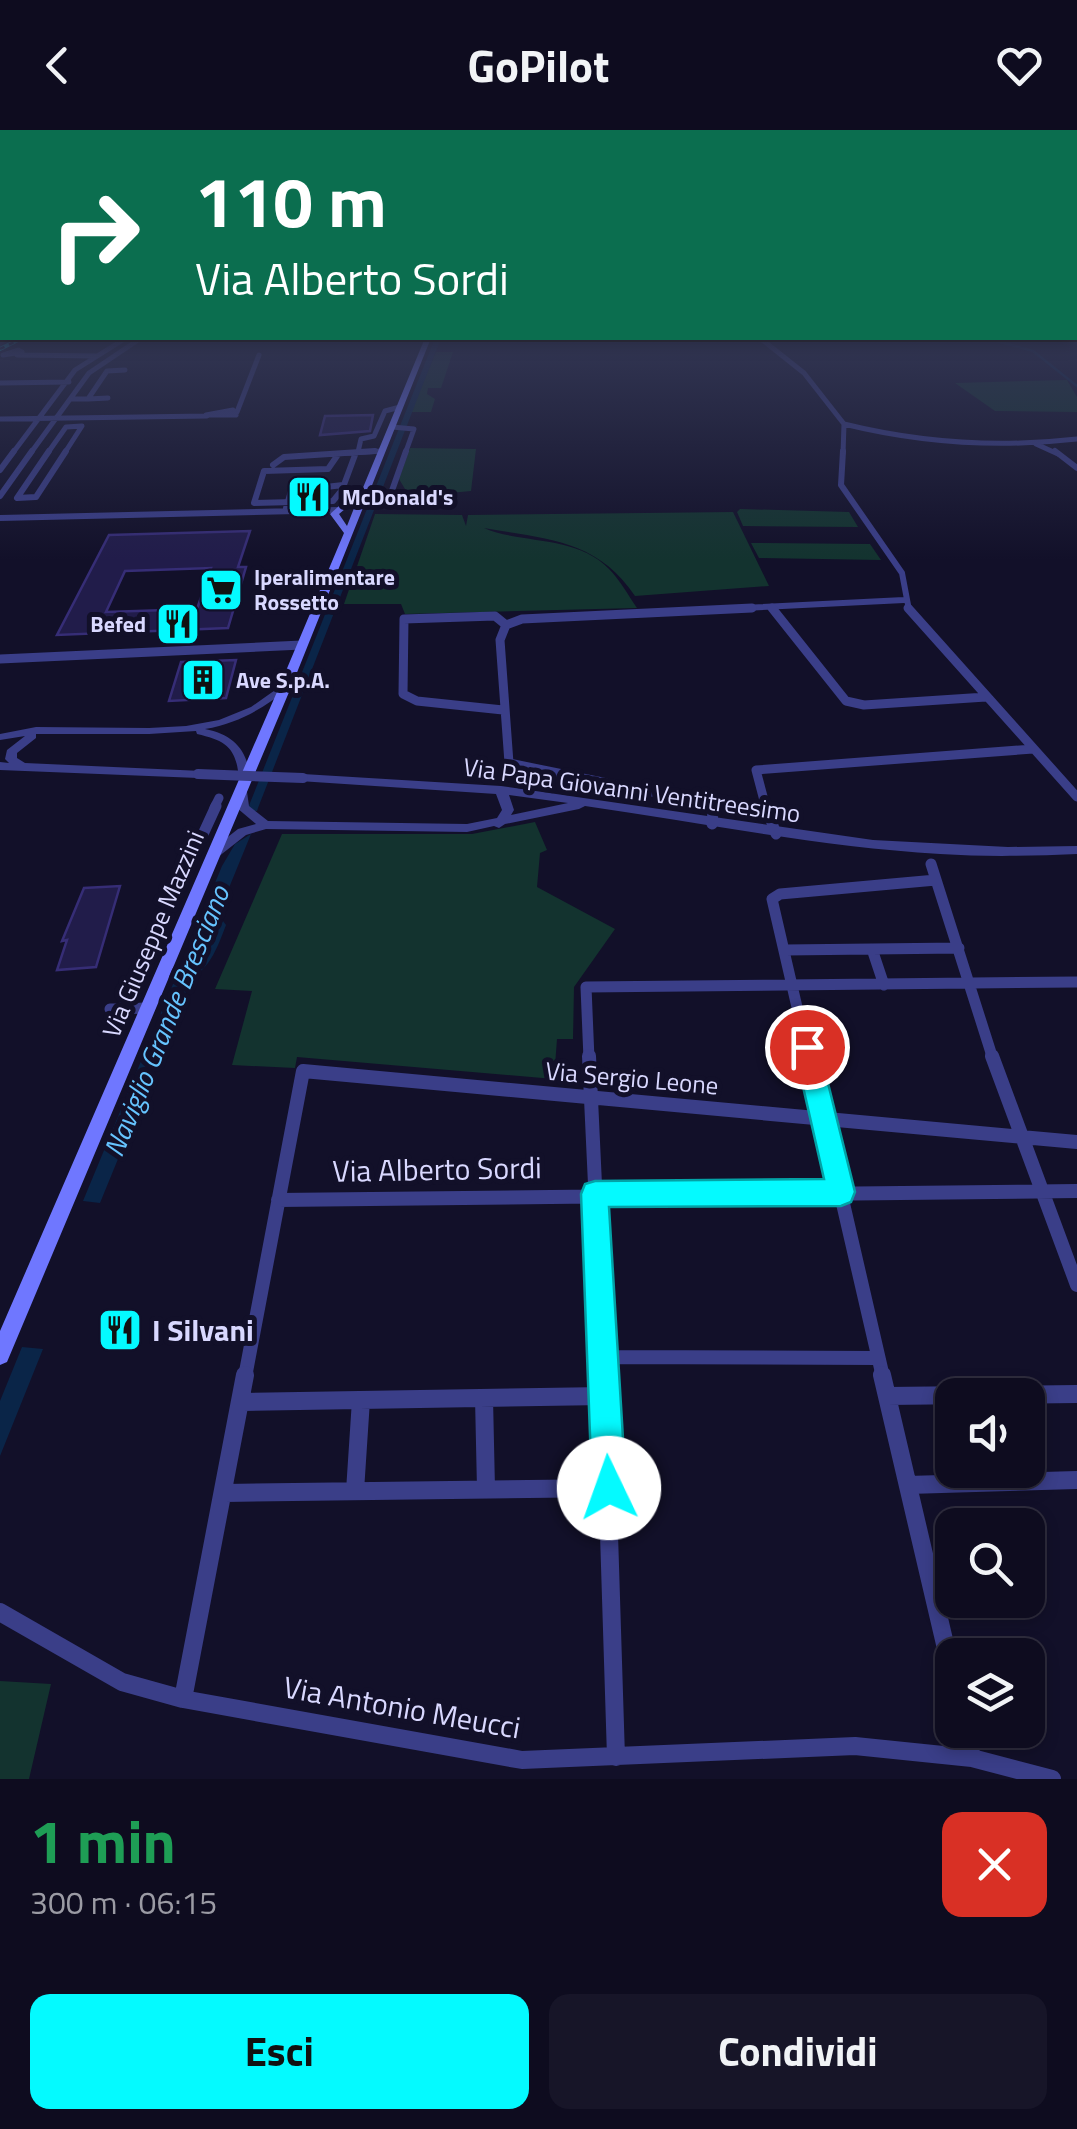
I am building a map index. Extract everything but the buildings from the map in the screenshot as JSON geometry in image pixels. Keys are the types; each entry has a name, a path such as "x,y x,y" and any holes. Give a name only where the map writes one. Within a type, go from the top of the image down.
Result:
{"main road":[{"path":"340,514 374,472 400,407"},
{"name":"Via Giuseppe Mazzini","path":"0,1355 286,686 346,530 374,472"},
{"path":"340,514 355,514"},
{"path":"340,514 346,530"}],"street":[{"path":"0,470 4,459 47,407"},
{"path":"0,496 65,407"},
{"path":"95,424 182,415 230,417 237,407"},
{"path":"0,518 286,508 330,502 362,440 374,436 385,411 400,407"},
{"path":"830,407 844,424 898,437 1018,446 1077,439"},
{"path":"0,419 189,421"},
{"path":"844,424 842,485 902,573 904,600 916,620 1077,797"},
{"path":"82,426 62,457 36,498 17,498 66,427 82,426"},
{"path":"389,499 414,429 395,427"},
{"path":"1036,444 1053,450 1077,468"},
{"path":"274,466 276,460 289,456 382,452"},
{"path":"336,456 330,469 264,471 254,503 340,514"},
{"path":"4,459 62,457"},
{"path":"506,624 522,619 904,600"},
{"path":"772,607 846,702 864,705 986,697"},
{"path":"502,710 417,701 403,694 404,619 494,616 506,624"},
{"path":"506,624 500,640 502,710 507,760 512,765 701,802 713,811 712,824"},
{"path":"0,659 302,645"},
{"path":"180,730 240,718 286,686"},
{"path":"0,737 31,732 180,730 216,734 231,741 242,756 243,808 266,826"},
{"path":"0,746 31,732"},
{"path":"23,768 12,759 13,748 46,732"},
{"path":"776,834 754,774 756,770 1032,749"},
{"name":"Via Papa Giovanni Ventitreesimo","path":"0,766 501,790 776,834 911,850 1077,850"},
{"path":"499,824 508,810 501,790"},
{"path":"148,1008 117,1011 220,798"},
{"path":"214,854 231,838 266,826 406,830 499,824 595,803"},
{"path":"911,850 931,864 959,948 966,984 1018,1135 1077,1285"},
{"path":"931,864 939,851"},
{"path":"936,880 772,899 944,1638"},
{"path":"785,950 959,948"},
{"path":"872,949 884,984"},
{"path":"148,953 171,955"},
{"path":"616,1757 609,1488 588,1097 586,987 1077,982"},
{"name":"Via Sergio Leone","path":"278,1200 303,1071 1077,1142"},
{"name":"Via Alberto Sordi","path":"278,1200 1077,1191"},
{"path":"183,1699 278,1200"},
{"path":"603,1357 878,1358"},
{"path":"1045,1394 1077,1394"},
{"path":"887,1396 935,1395"},
{"path":"242,1402 604,1396"},
{"path":"484,1398 486,1490"},
{"path":"355,1491 361,1400"},
{"path":"1045,1477 1077,1480"},
{"path":"908,1485 935,1483"},
{"path":"225,1493 609,1488"},
{"name":"Via Antonio Meucci","path":"0,1612 122,1682 183,1699 522,1760 855,1746 972,1758 1052,1779"},
{"path":"970,1748 972,1758"}],"green space":[{"path":"413,407 433,407 431,412 411,412"},
{"path":"989,407 1077,407 1077,412 995,411"},
{"path":"410,448 476,449 471,491 428,495 405,489 399,479"},
{"path":"733,512 769,586 635,596 620,577 587,552 549,539 484,528 581,550 613,573 637,608 405,614 401,604 344,604 375,514 462,515 466,526 468,515"},
{"path":"737,512 849,512 858,527 743,526"},
{"path":"751,543 870,544 881,560 759,558"},
{"path":"535,822 547,850 540,853 537,887 615,929 574,987 573,1039 557,1039 554,1079 297,1057 295,1068 232,1065 252,991 215,989 282,834 472,834"},
{"path":"0,1681 51,1684 29,1779 0,1779"}],"water":[{"path":"251,834 100,1203 83,1201 222,866 235,844"},
{"path":"22,1347 43,1349 0,1456 0,1401"}],"waterway":[{"name":"Naviglio Grande Bresciano","path":"253,808 411,407"},
{"path":"185,974 203,959 214,941 220,925 210,912"}],"place":[{"name":"McDonald's","path":"309,497"},
{"name":"Iperalimentare Rossetto","path":"221,590"},
{"name":"Befed","path":"178,624"},
{"name":"Ave S.p.A.","path":"203,680"},
{"name":"I Silvani","path":"120,1330"}],"route":[{"path":"609,1488 595,1194 841,1192 807,1047"}]}
